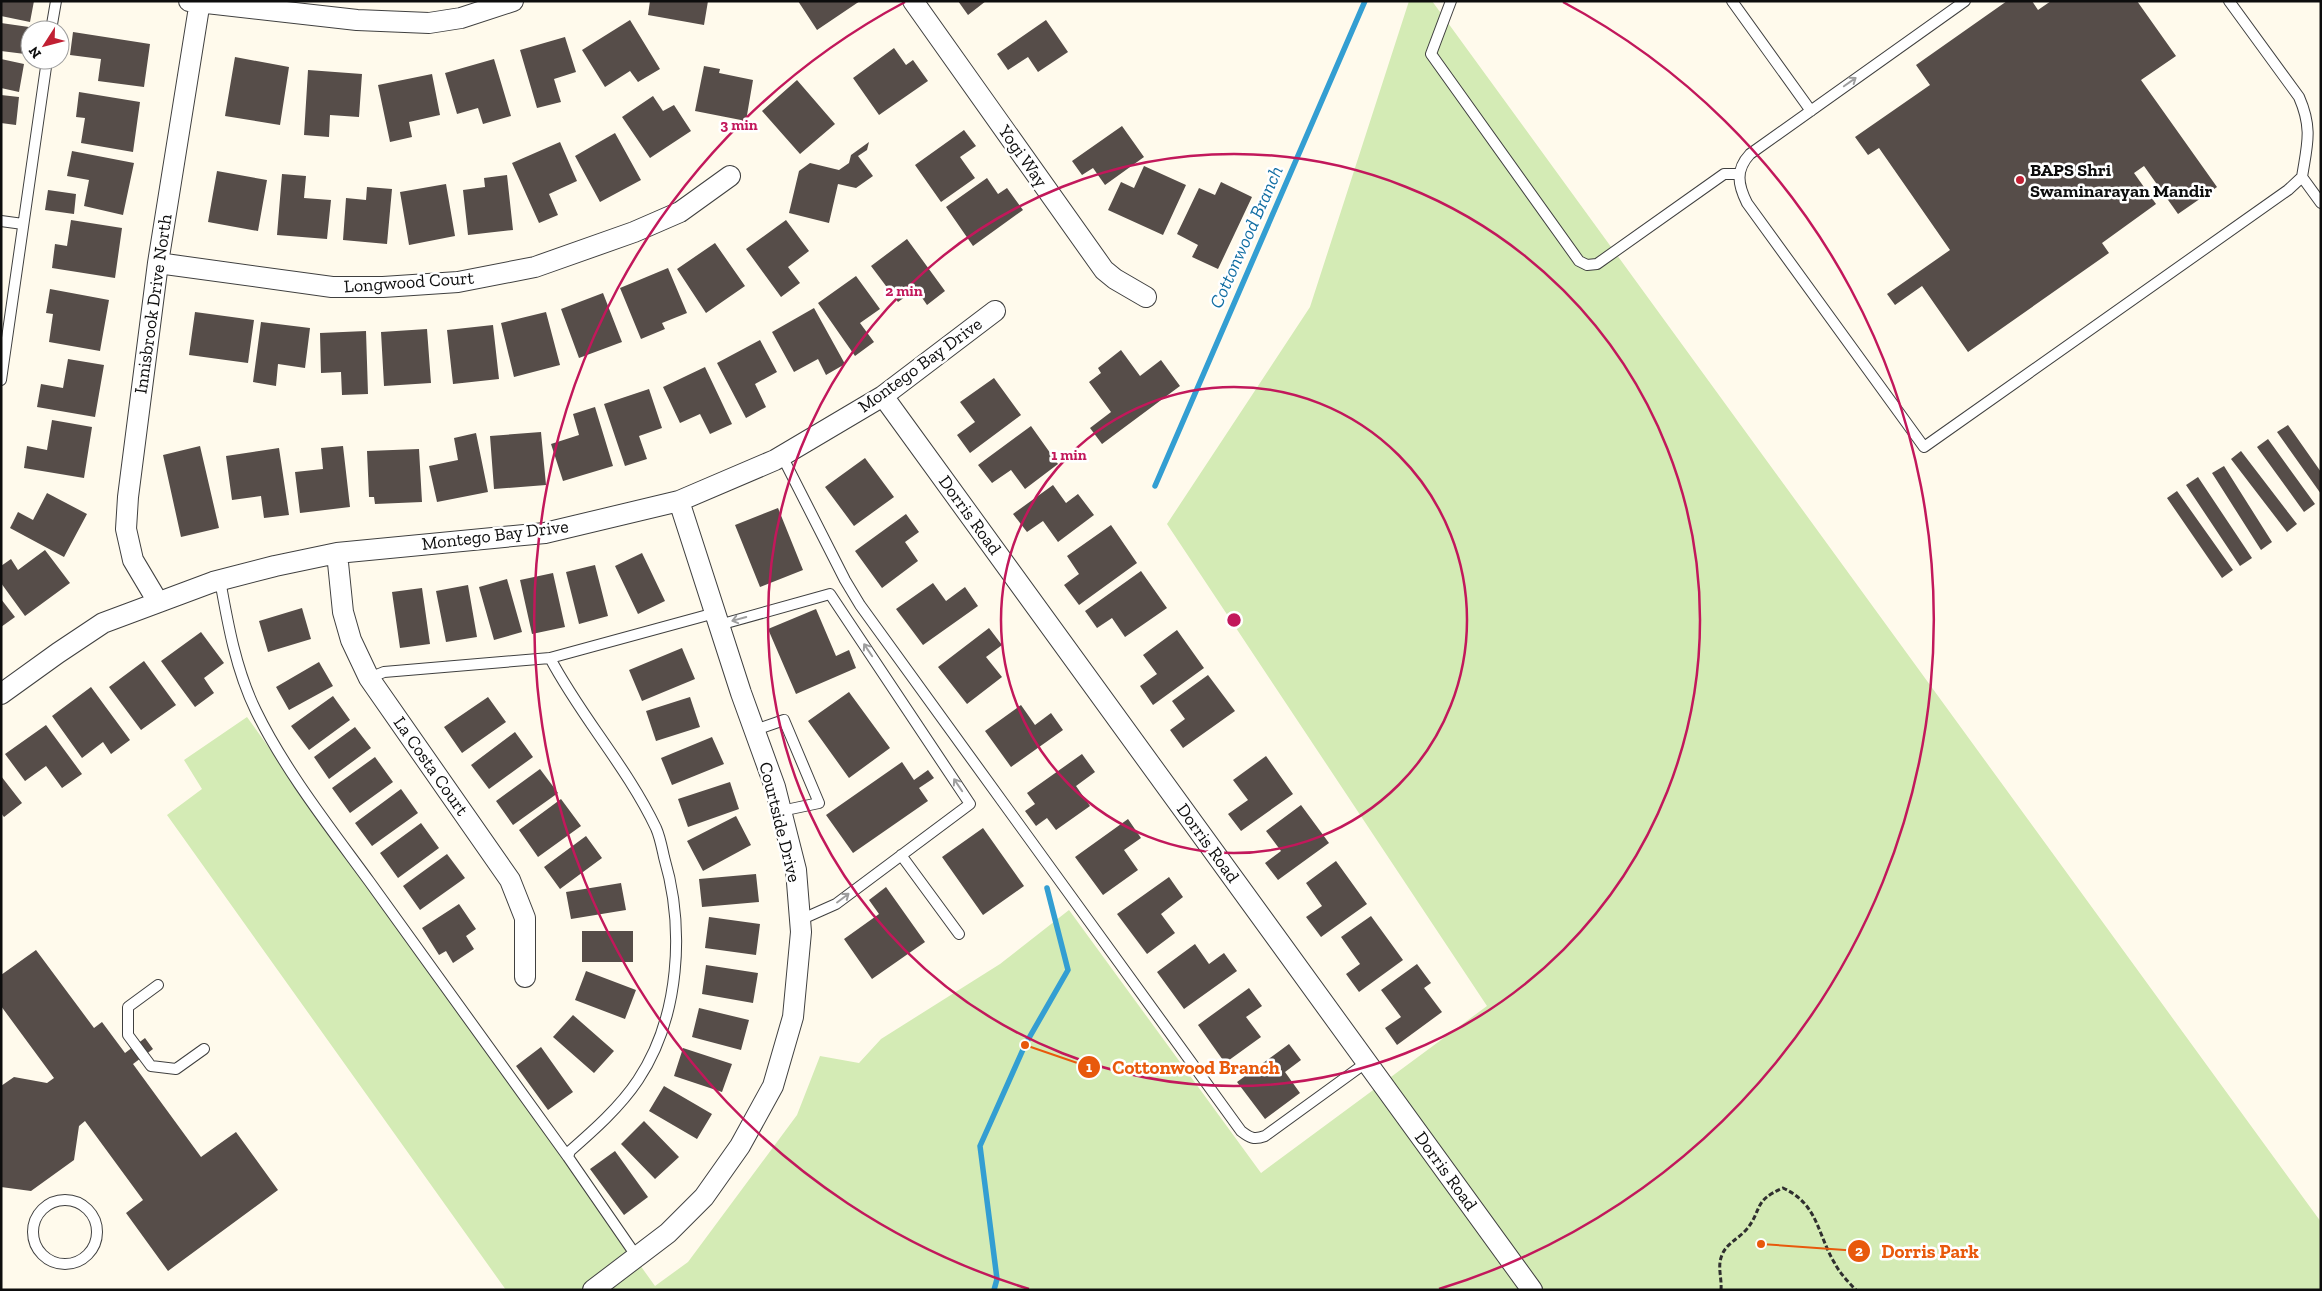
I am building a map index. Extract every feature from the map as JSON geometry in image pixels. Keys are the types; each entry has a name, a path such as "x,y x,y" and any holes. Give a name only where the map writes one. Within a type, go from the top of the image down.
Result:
{"street":[{"path":"196,2 357,20 429,23 461,18 513,1"},
{"name":"Yogi Way","path":"913,1 1104,270 1115,279 1146,297"},
{"name":"Innisbrook Drive North","path":"158,602 132,560 126,529 128,497 158,263 196,2"},
{"name":"Longwood Court","path":"158,263 332,287 383,287 458,282 535,267 634,232 680,212 730,176"},
{"name":"Montego Bay Drive","path":"1,694 103,624 220,580 336,553 545,534 679,501 782,456 884,396 995,311"},
{"name":"Dorris Road","path":"884,396 1532,1290"},
{"name":"Courtside Drive","path":"593,1290 668,1233 704,1197 740,1146 773,1086 793,1017 800,920 796,870 775,787 717,619 679,501"},
{"name":"La Costa Court","path":"336,553 343,612 351,640 369,678 510,880 525,918 525,976"}],"lane":[{"path":"53,20 56,1"},
{"path":"1451,1 1431,54 1579,262 1587,265 1597,264 1724,174 1739,174"},
{"path":"1732,1 1811,111"},
{"path":"1965,1 1750,154 1743,162 1739,174 1739,188 1747,203 1924,447 2280,196 2302,178 2309,131 2307,115 2299,97 2230,1"},
{"path":"1,380 46,70"},
{"path":"2302,178 2321,203"},
{"path":"1,221 23,224"},
{"path":"782,456 845,580 860,605 1241,1131 1250,1138 1257,1139 1265,1136 1367,1062"},
{"path":"220,580 230,634 243,677 255,710 268,733 322,815 568,1157 637,1257"},
{"path":"369,678 384,672 550,658 830,594 970,804 836,904 800,920"},
{"path":"550,658 567,691 633,785 656,830 669,874 676,915 676,967 668,1007 654,1049 638,1079 618,1104 570,1151 568,1157"},
{"path":"755,730 784,720 819,804 781,811"},
{"path":"901,855 959,934"},
{"path":"158,985 128,1007 128,1035 151,1066 176,1069 204,1049"},
{"path":"73,1201 91,1214 95,1224 97,1234 92,1249 80,1260 72,1264 52,1262 36,1248 33,1237 36,1217 43,1208 52,1203 73,1201"}],"path":[{"path":"1721,1290 1721,1256 1726,1247 1747,1230 1761,1201 1772,1192 1783,1188 1794,1193 1806,1203 1820,1228 1833,1262 1856,1290"}],"green space":[{"path":"1409,1 1432,1 2321,1222 2321,1290 506,1290 167,815 202,789 184,760 247,717 655,1286 688,1262 797,1115 820,1056 859,1063 881,1039 1000,964 1069,910 1261,1173 1487,1006 1167,524 1310,307"}],"building":[{"path":"1,1 34,1 30,20 1,16"},
{"path":"650,1 708,1 704,25 648,15"},
{"path":"798,1 860,1 817,30"},
{"path":"958,1 986,1 968,15"},
{"name":"BAPS Shri Swaminarayan Mandir","path":"2007,1 2032,1 2038,10 2051,1 2137,1 2176,56 2141,80 2217,187 2178,214 2144,166 2134,173 2156,204 2102,243 2109,253 1968,352 1922,286 1895,305 1887,294 1950,250 1879,148 1868,155 1855,137 1930,85 1916,65"},
{"path":"630,20 660,69 638,82 630,71 605,87 582,50"},
{"path":"1046,20 1068,52 1038,72 1028,57 1008,70 997,54"},
{"path":"1,23 20,26 20,53 1,51"},
{"path":"73,32 150,44 144,87 98,81 101,59 70,55"},
{"path":"565,37 576,72 554,79 561,102 537,108 520,50"},
{"path":"894,48 906,65 913,60 928,81 879,115 853,78"},
{"path":"235,57 289,67 280,125 225,116"},
{"path":"1,59 20,63 20,70 23,70 19,92 1,88"},
{"path":"494,59 511,116 483,124 478,108 457,114 445,73"},
{"path":"704,66 720,69 719,73 753,80 746,121 695,111"},
{"path":"308,70 362,74 359,117 330,115 329,137 304,135"},
{"path":"432,74 440,115 409,122 412,137 390,142 378,85"},
{"path":"797,80 835,124 800,154 762,111"},
{"path":"79,92 140,102 133,152 81,143 85,118 76,117"},
{"path":"1,95 19,97 16,125 1,123"},
{"path":"653,96 663,111 674,105 691,131 650,158 622,117"},
{"path":"1122,126 1144,157 1105,185 1093,168 1082,175 1072,161"},
{"path":"964,130 976,146 960,157 975,178 941,202 915,165"},
{"path":"615,133 641,180 600,202 575,156"},
{"path":"560,142 577,181 549,194 558,215 539,223 512,163"},
{"path":"869,142 867,150 858,156 873,176 856,188 838,184 829,223 789,213 799,171 810,163 839,170 849,163 851,155"},
{"path":"72,151 134,163 123,215 84,206 89,180 67,176"},
{"path":"1144,166 1186,185 1163,235 1108,210 1121,182 1134,188"},
{"path":"217,171 267,180 258,231 208,222"},
{"path":"282,174 306,176 304,198 331,200 327,239 277,235"},
{"path":"507,175 513,230 468,235 463,190 485,187 484,178"},
{"path":"987,178 998,194 1007,188 1023,210 973,246 946,207"},
{"path":"1221,182 1252,197 1218,269 1192,257 1198,245 1177,234 1199,188 1215,195"},
{"path":"446,184 455,236 409,245 400,192"},
{"path":"367,187 392,189 387,244 343,240 346,198 366,200"},
{"path":"48,190 76,194 74,214 45,210"},
{"path":"71,220 122,228 115,278 52,268 55,244 67,246"},
{"path":"786,220 809,251 788,267 800,283 781,297 746,249"},
{"path":"907,239 945,291 927,305 916,289 898,302 871,266"},
{"path":"715,243 745,286 706,313 677,269"},
{"path":"668,268 687,313 662,323 665,329 641,339 620,288"},
{"path":"856,276 880,309 860,323 874,342 855,356 818,303"},
{"path":"50,289 109,300 100,351 49,342 53,314 46,313"},
{"path":"603,293 622,342 579,358 561,309"},
{"path":"814,308 845,364 826,375 818,359 794,372 772,332"},
{"path":"195,312 254,320 248,363 189,355"},
{"path":"546,312 560,365 514,377 501,323"},
{"path":"261,322 310,328 305,368 278,364 276,386 253,382"},
{"path":"493,325 499,379 453,384 447,330"},
{"path":"427,329 431,383 384,386 381,332"},
{"path":"366,331 368,394 342,395 341,372 321,373 320,333"},
{"path":"760,340 777,372 755,384 766,407 746,418 717,363"},
{"path":"1121,350 1140,376 1161,360 1180,386 1102,444 1090,428 1111,412 1089,382 1101,373 1098,368"},
{"path":"68,359 104,365 95,417 37,407 41,384 63,388"},
{"path":"705,367 732,424 710,434 700,414 680,423 663,387"},
{"path":"994,378 1021,415 970,453 957,435 975,422 960,402"},
{"path":"649,389 662,428 639,436 647,459 625,466 604,404"},
{"path":"595,407 613,466 563,481 551,444 579,435 573,414"},
{"path":"52,420 92,427 84,478 24,468 27,446 47,450"},
{"path":"2288,425 2321,472 2321,494 2277,432"},
{"path":"1031,426 1058,464 1025,489 1011,470 992,483 978,465"},
{"path":"541,432 546,485 494,489 490,436"},
{"path":"476,433 488,492 437,502 429,466 458,460 454,438"},
{"path":"2268,439 2315,504 2304,512 2257,447"},
{"path":"200,446 219,528 181,537 163,455"},
{"path":"343,446 350,507 300,513 295,472 323,469 321,448"},
{"path":"279,448 289,515 264,518 261,496 232,500 226,456"},
{"path":"419,449 422,502 375,504 374,497 369,497 367,451"},
{"path":"2241,451 2297,524 2287,532 2231,459"},
{"path":"865,458 894,497 854,526 825,487"},
{"path":"2224,466 2272,542 2261,550 2212,473"},
{"path":"2198,477 2252,558 2240,566 2186,485"},
{"path":"1053,485 1066,503 1078,494 1094,515 1058,542 1043,521 1027,532 1013,514"},
{"path":"2177,491 2233,570 2222,578 2167,498"},
{"path":"47,493 87,514 64,557 10,528 18,512 33,520"},
{"path":"778,508 803,570 760,587 735,525"},
{"path":"906,514 919,532 905,542 918,561 882,588 855,551"},
{"path":"1111,525 1137,563 1079,605 1064,585 1079,574 1067,556"},
{"path":"45,550 70,583 25,616 1,583 1,566 11,559 18,570"},
{"path":"642,553 665,601 638,614 615,566"},
{"path":"595,565 608,616 579,624 566,572"},
{"path":"1141,571 1167,608 1125,637 1112,618 1097,628 1085,611"},
{"path":"553,573 565,627 532,634 520,580"},
{"path":"507,579 522,632 494,640 479,587"},
{"path":"933,583 946,601 965,587 978,606 923,645 896,609"},
{"path":"468,585 477,637 446,642 436,591"},
{"path":"422,588 430,644 400,648 392,592"},
{"path":"1,599 15,617 1,627"},
{"path":"302,608 311,639 268,652 259,621"},
{"path":"816,609 836,656 849,650 856,668 796,694 768,629"},
{"path":"989,628 1002,645 986,657 1002,677 967,704 938,667"},
{"path":"1177,630 1204,668 1153,705 1140,686 1157,674 1143,655"},
{"path":"201,632 224,663 204,678 214,693 195,707 161,661"},
{"path":"682,648 695,679 642,701 629,670"},
{"path":"144,661 176,705 141,730 109,687"},
{"path":"319,662 333,686 289,710 276,687"},
{"path":"1208,675 1235,711 1183,748 1170,730 1185,719 1172,701"},
{"path":"91,687 130,740 111,754 103,742 82,758 52,716"},
{"path":"849,692 890,748 849,778 808,721"},
{"path":"333,696 350,720 309,750 291,726"},
{"path":"488,697 506,722 462,753 444,727"},
{"path":"690,697 700,727 656,741 646,711"},
{"path":"1021,705 1035,725 1051,713 1063,730 1011,767 985,731"},
{"path":"46,725 82,774 62,788 46,766 25,781 5,754"},
{"path":"355,727 371,748 329,779 314,757"},
{"path":"515,732 533,757 489,789 471,765"},
{"path":"712,737 724,764 672,785 661,758"},
{"path":"1082,754 1095,772 1076,786 1090,806 1056,830 1047,818 1036,826 1025,811 1035,804 1027,793"},
{"path":"1266,756 1293,794 1241,831 1228,814 1248,800 1233,780"},
{"path":"375,757 393,782 350,813 332,788"},
{"path":"902,762 914,780 928,770 934,778 919,788 928,801 853,853 826,815"},
{"path":"540,769 558,793 513,825 496,801"},
{"path":"1,776 22,803 4,817 1,813"},
{"path":"730,782 739,809 688,827 678,799"},
{"path":"401,789 418,813 372,846 355,823"},
{"path":"561,799 581,826 538,857 519,830"},
{"path":"1301,805 1329,843 1278,880 1265,863 1281,851 1266,831"},
{"path":"736,816 751,845 703,871 687,841"},
{"path":"1128,819 1141,838 1124,850 1138,870 1103,895 1075,857"},
{"path":"421,823 439,848 398,878 380,853"},
{"path":"983,828 1024,886 983,915 942,857"},
{"path":"586,836 602,858 560,889 544,867"},
{"path":"447,854 465,878 420,910 403,886"},
{"path":"1336,861 1367,904 1321,937 1306,917 1322,906 1306,883"},
{"path":"756,874 759,902 702,907 699,879"},
{"path":"1169,877 1183,897 1161,914 1175,933 1147,954 1117,914"},
{"path":"621,883 626,910 571,919 566,892"},
{"path":"886,887 925,942 872,979 844,939 879,914 869,900"},
{"path":"459,904 476,929 466,936 474,949 453,963 446,951 439,955 422,928"},
{"path":"1371,916 1403,960 1359,992 1346,974 1360,964 1341,937"},
{"path":"709,917 760,924 756,955 705,948"},
{"path":"582,931 633,931 633,962 582,962"},
{"path":"1195,944 1209,964 1224,953 1237,971 1184,1009 1157,972"},
{"path":"36,950 94,1028 102,1022 125,1053 145,1038 153,1049 133,1064 201,1157 236,1132 278,1190 168,1271 126,1213 143,1200 85,1121 79,1126 74,1160 31,1191 1,1187 1,1086 14,1077 47,1083 54,1078 1,1006 1,975"},
{"path":"1417,964 1431,983 1424,988 1442,1012 1397,1045 1385,1028 1401,1017 1381,990"},
{"path":"706,965 758,973 753,1003 702,994"},
{"path":"586,971 636,990 625,1019 575,1000"},
{"path":"1249,988 1262,1006 1246,1017 1261,1037 1225,1063 1198,1025"},
{"path":"699,1008 749,1020 741,1050 692,1037"},
{"path":"573,1015 614,1051 594,1073 553,1037"},
{"path":"1289,1044 1301,1060 1285,1072 1300,1093 1265,1119 1237,1082"},
{"path":"541,1047 573,1092 548,1110 516,1066"},
{"path":"683,1048 732,1064 722,1092 674,1076"},
{"path":"664,1086 712,1114 697,1139 649,1111"},
{"path":"644,1121 679,1157 655,1179 621,1144"},
{"path":"615,1151 648,1197 624,1215 590,1169"}],"waterway":[{"name":"Cottonwood Branch","path":"1155,486 1365,1"},
{"name":"Cottonwood Branch","path":"994,1290 997,1279 980,1146 1025,1045 1068,970 1047,888"}],"place":[{"name":"BAPS Shri Swaminarayan Mandir","path":"2020,180"},
{"name":"Cottonwood Branch","path":"1025,1045"},
{"name":"Dorris Park","path":"1761,1244"}]}
